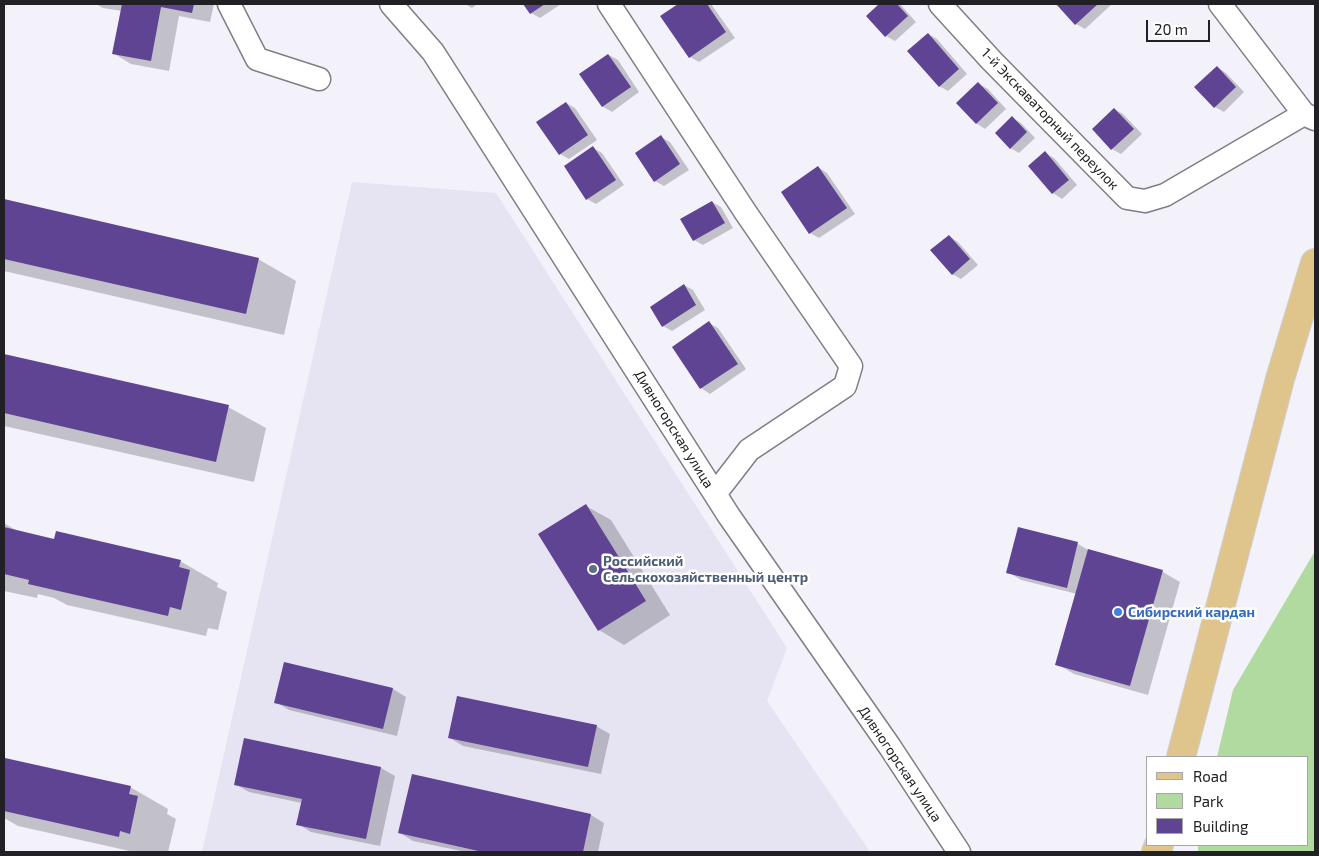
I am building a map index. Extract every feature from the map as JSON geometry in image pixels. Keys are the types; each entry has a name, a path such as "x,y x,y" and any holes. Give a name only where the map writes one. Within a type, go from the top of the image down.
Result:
{"main road":[{"path":"1181,756 1280,379 1315,263"}],"street":[{"path":"229,4 257,59 319,79"},
{"name":"Дивногорская улица","path":"392,4 433,52 715,494 890,747 959,852"},
{"path":"609,4 746,213 851,366 845,386 749,450 715,494"},
{"name":"1-й Экскаваторный переулок","path":"940,4 992,61 1127,198 1145,201 1166,195 1309,117 1220,4"}],"shaded area":[{"path":"352,182 496,193 787,648 767,701 870,852 202,852"}],"green space":[{"path":"1315,551 1315,852 1198,852 1198,846 1309,846 1309,756 1217,756 1233,690"}],"building":[{"path":"122,4 194,4 192,13 161,7 151,61 112,54"},
{"path":"523,4 545,4 530,14"},
{"path":"678,4 707,4 726,32 689,58 660,16"},
{"path":"879,4 897,4 908,16 885,37 866,16"},
{"path":"1056,4 1098,4 1075,25"},
{"path":"928,33 959,69 939,87 907,51"},
{"path":"608,54 631,87 602,107 579,74"},
{"path":"1217,66 1236,87 1214,108 1194,87"},
{"path":"978,82 998,103 976,124 956,103"},
{"path":"566,102 588,135 559,155 536,122"},
{"path":"1114,108 1134,129 1111,150 1092,129"},
{"path":"1012,116 1027,132 1010,149 995,133"},
{"path":"661,135 680,164 654,182 635,153"},
{"path":"593,146 616,180 586,200 564,166"},
{"path":"1045,151 1069,180 1052,194 1028,166"},
{"path":"818,166 847,208 809,234 781,192"},
{"path":"4,199 259,258 246,314 4,259"},
{"path":"712,201 725,223 693,241 680,219"},
{"path":"949,235 970,259 952,275 930,250"},
{"path":"684,284 696,305 662,327 650,307"},
{"path":"709,321 738,364 700,389 672,347"},
{"path":"4,354 229,405 216,462 4,413"},
{"path":"586,504 646,601 598,631 538,534"},
{"path":"4,527 54,539 56,531 181,560 179,567 190,570 181,610 170,607 168,616 28,584 29,580 4,574"},
{"path":"1018,527 1078,542 1067,588 1006,573"},
{"path":"1088,549 1163,570 1130,686 1055,665"},
{"path":"284,662 393,688 383,729 274,703"},
{"path":"457,696 597,725 588,767 448,738"},
{"path":"244,738 381,767 366,839 296,825 302,799 234,785"},
{"path":"5,758 131,786 129,794 138,796 130,834 120,831 119,837 4,811"},
{"path":"412,774 591,814 583,852 483,852 398,833"}],"place":[{"name":"Российский Сельскохозяйственный центр","path":"593,569"},
{"name":"Сибирский кардан","path":"1118,612"}]}
